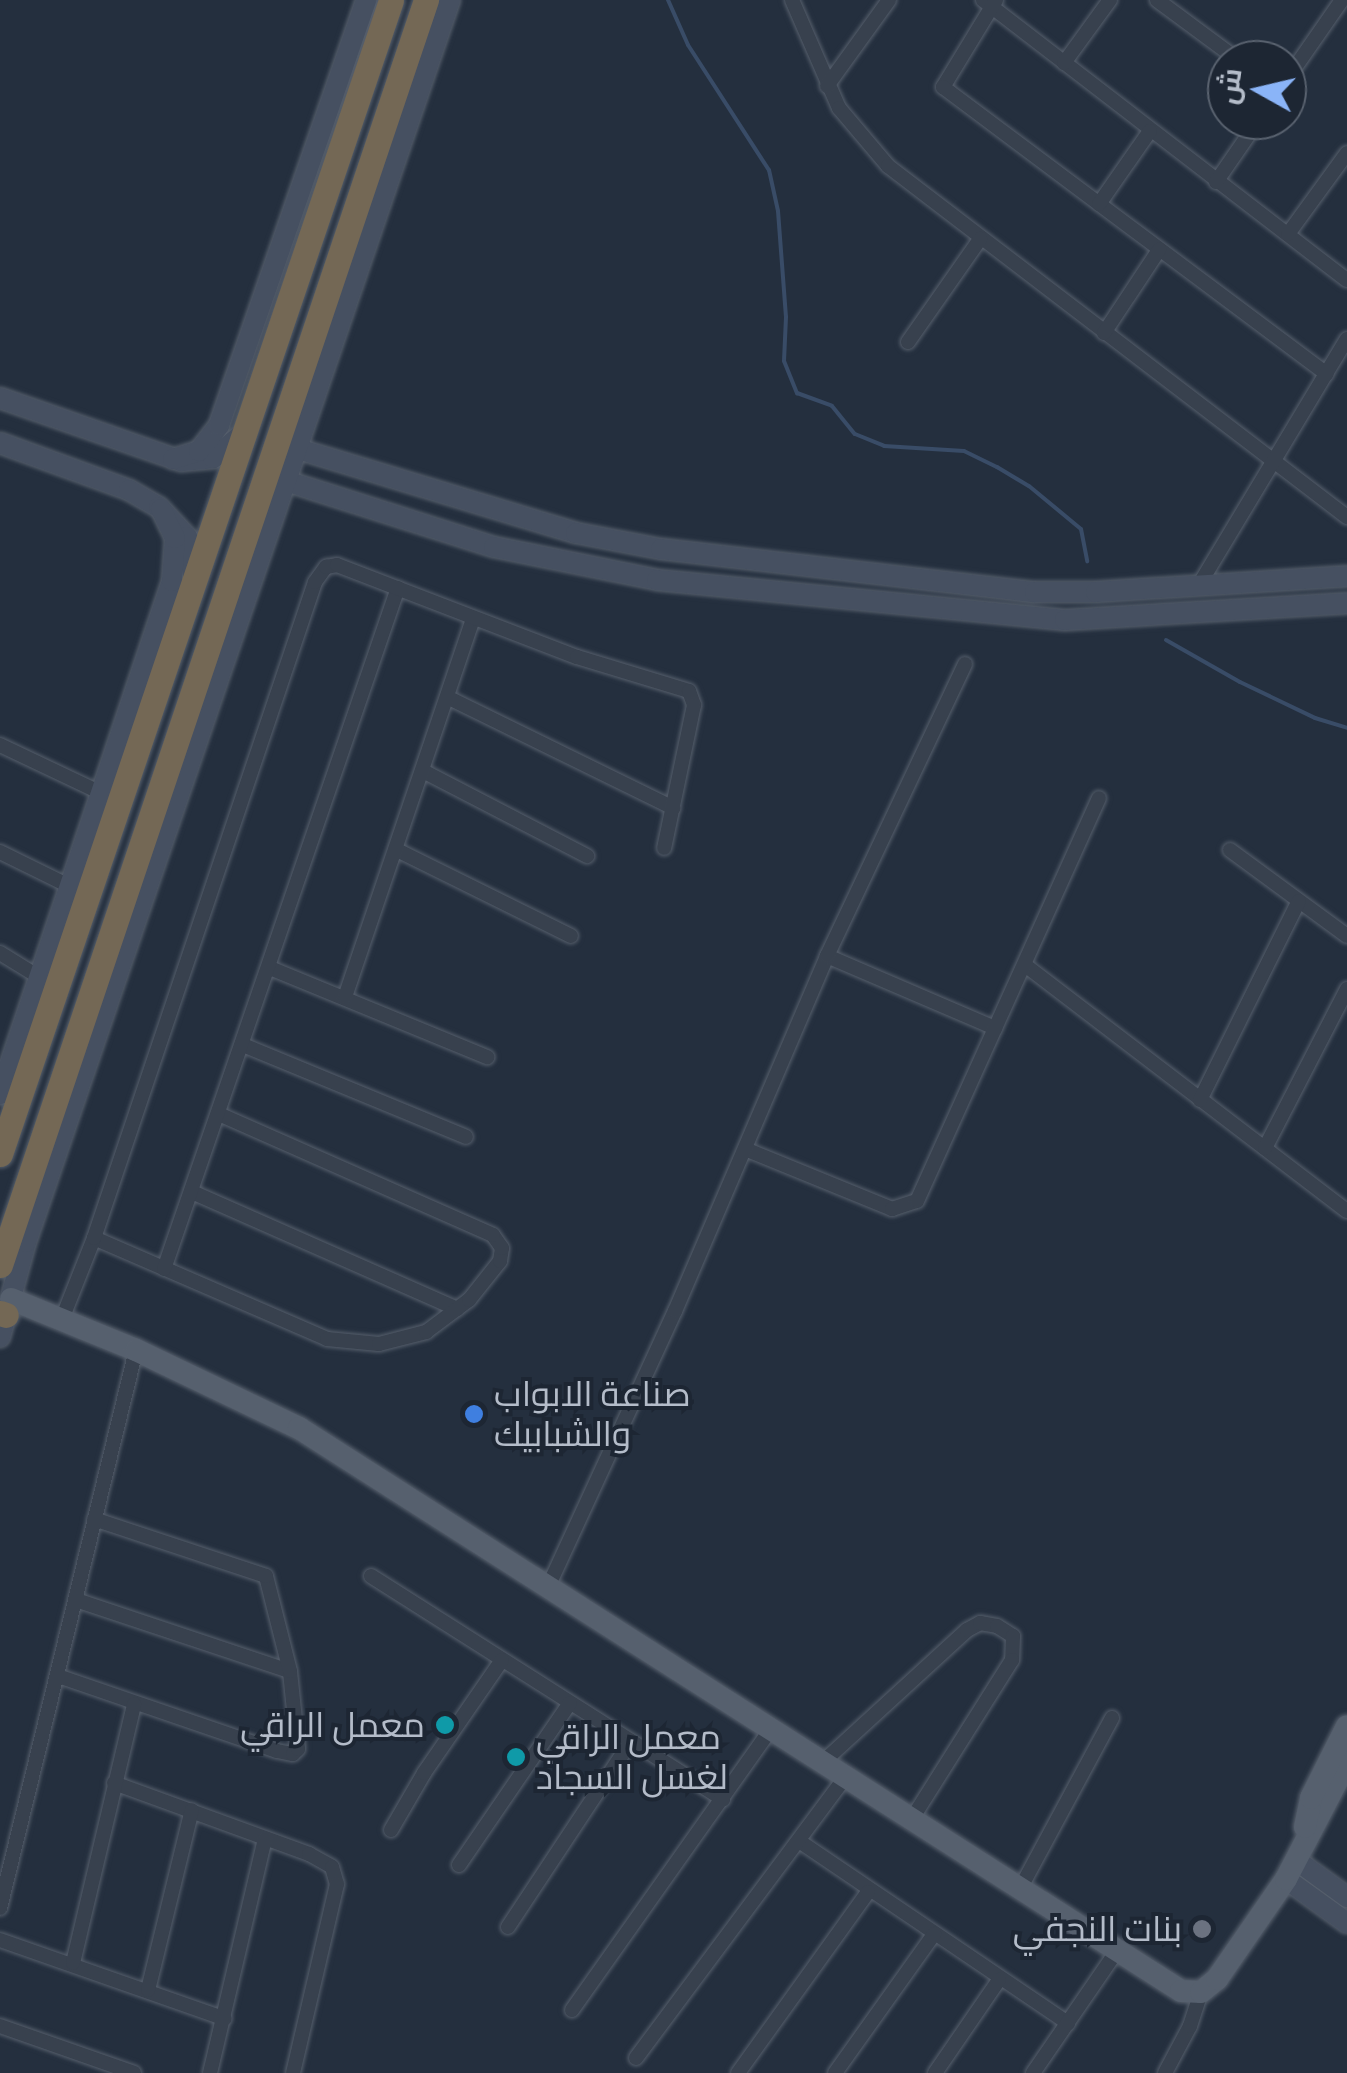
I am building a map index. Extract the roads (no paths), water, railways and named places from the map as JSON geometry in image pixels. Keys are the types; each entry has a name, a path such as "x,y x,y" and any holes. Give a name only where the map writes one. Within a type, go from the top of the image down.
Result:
{"highway":[{"path":"0,1154 139,707 192,578 242,433 274,310 391,0"},
{"path":"0,1265 189,735 343,284 426,0"}],"main road":[{"path":"172,459 198,452 219,425 274,310 366,0"},
{"path":"450,0 343,284 298,449 189,735 4,1316 62,1319 299,1428 1021,1887 1173,1988 1201,1992 1217,1980 1295,1862 1347,1762"},
{"path":"7,401 67,418 134,448 172,459 213,458 231,447 242,433"},
{"path":"0,439 47,463 81,471 129,490 161,509 187,537 194,557 192,578"},
{"path":"298,449 502,512 647,547 998,589 1096,592 1347,576"},
{"path":"286,482 494,547 628,576 1030,618 1098,620 1347,603"},
{"path":"0,1094 101,794 139,707 174,568 175,538 161,509"},
{"path":"494,547 502,512"},
{"path":"1228,610 1232,583"},
{"path":"1295,1862 1308,1804 1347,1726"},
{"path":"1295,1862 1347,1897"},
{"path":"1295,1862 1347,1923"}],"street":[{"path":"792,0 827,86 856,134 888,166 1347,517"},
{"path":"827,86 889,0"},
{"path":"1064,63 1110,0"},
{"path":"1157,0 1211,40"},
{"path":"1307,50 1342,0"},
{"path":"1326,374 942,87 990,2 1216,182 1347,280"},
{"path":"1098,204 1150,130"},
{"path":"1216,182 1245,140"},
{"path":"1288,234 1347,153"},
{"path":"908,342 980,240"},
{"path":"1104,333 1159,250"},
{"path":"1199,586 1347,339"},
{"path":"62,1319 94,1238 315,582 326,567 337,566 472,619 689,691 694,705 664,848"},
{"path":"164,1268 398,588"},
{"path":"346,997 449,698 472,619"},
{"path":"548,1587 745,1149 827,956 965,664"},
{"path":"449,698 674,808"},
{"path":"0,745 101,794"},
{"path":"423,771 587,856"},
{"path":"745,1149 892,1209 910,1207 917,1201 1098,798"},
{"path":"397,850 571,936"},
{"path":"1230,850 1347,936"},
{"path":"0,852 69,886"},
{"path":"1200,1100 1299,901"},
{"path":"0,954 39,977"},
{"path":"827,956 995,1028"},
{"path":"1025,965 1347,1211"},
{"path":"270,968 487,1056"},
{"path":"1265,1148 1347,989"},
{"path":"244,1044 466,1138"},
{"path":"94,1238 327,1339 343,1341 405,1340 426,1332 456,1309 500,1260 502,1248 493,1235 220,1114"},
{"path":"192,1192 456,1309"},
{"path":"0,1908 136,1350"},
{"path":"58,1676 293,1754 298,1749 290,1672 266,1576 94,1518"},
{"path":"371,1576 723,1799"},
{"path":"76,1600 290,1672"},
{"path":"824,1762 967,1630 980,1623 998,1626 1013,1636 1012,1660 912,1819"},
{"path":"391,1830 424,1773 502,1660"},
{"path":"459,1865 570,1703"},
{"path":"73,1963 134,1704"},
{"path":"1021,1887 1112,1718"},
{"path":"572,2010 771,1730"},
{"path":"508,1928 631,1741"},
{"path":"636,2058 846,1776"},
{"path":"114,1783 332,1866 337,1884 293,2073"},
{"path":"148,1990 192,1810"},
{"path":"210,2073 265,1838"},
{"path":"799,1841 868,1892 1068,2023"},
{"path":"738,2073 868,1892"},
{"path":"835,2073 934,1934"},
{"path":"0,1940 225,2019"},
{"path":"1033,2073 1117,1951"},
{"path":"935,2073 999,1980"},
{"path":"1165,2073 1190,2026 1201,1992"},
{"path":"0,2026 134,2073"}],"waterway":[{"path":"668,0 688,45 769,170 778,211 786,317 784,361 797,393 832,406 855,434 884,446 964,451 997,467 1029,486 1081,529 1087,561"},
{"path":"1166,640 1240,682 1315,718 1347,728"}],"place":[{"name":"صناعة الابواب والشبابيك","path":"474,1414"},
{"name":"معمل الراقي","path":"445,1725"},
{"name":"معمل الراقي لغسل السجاد","path":"516,1757"},
{"name":"بنات النجفي","path":"1202,1929"}]}
